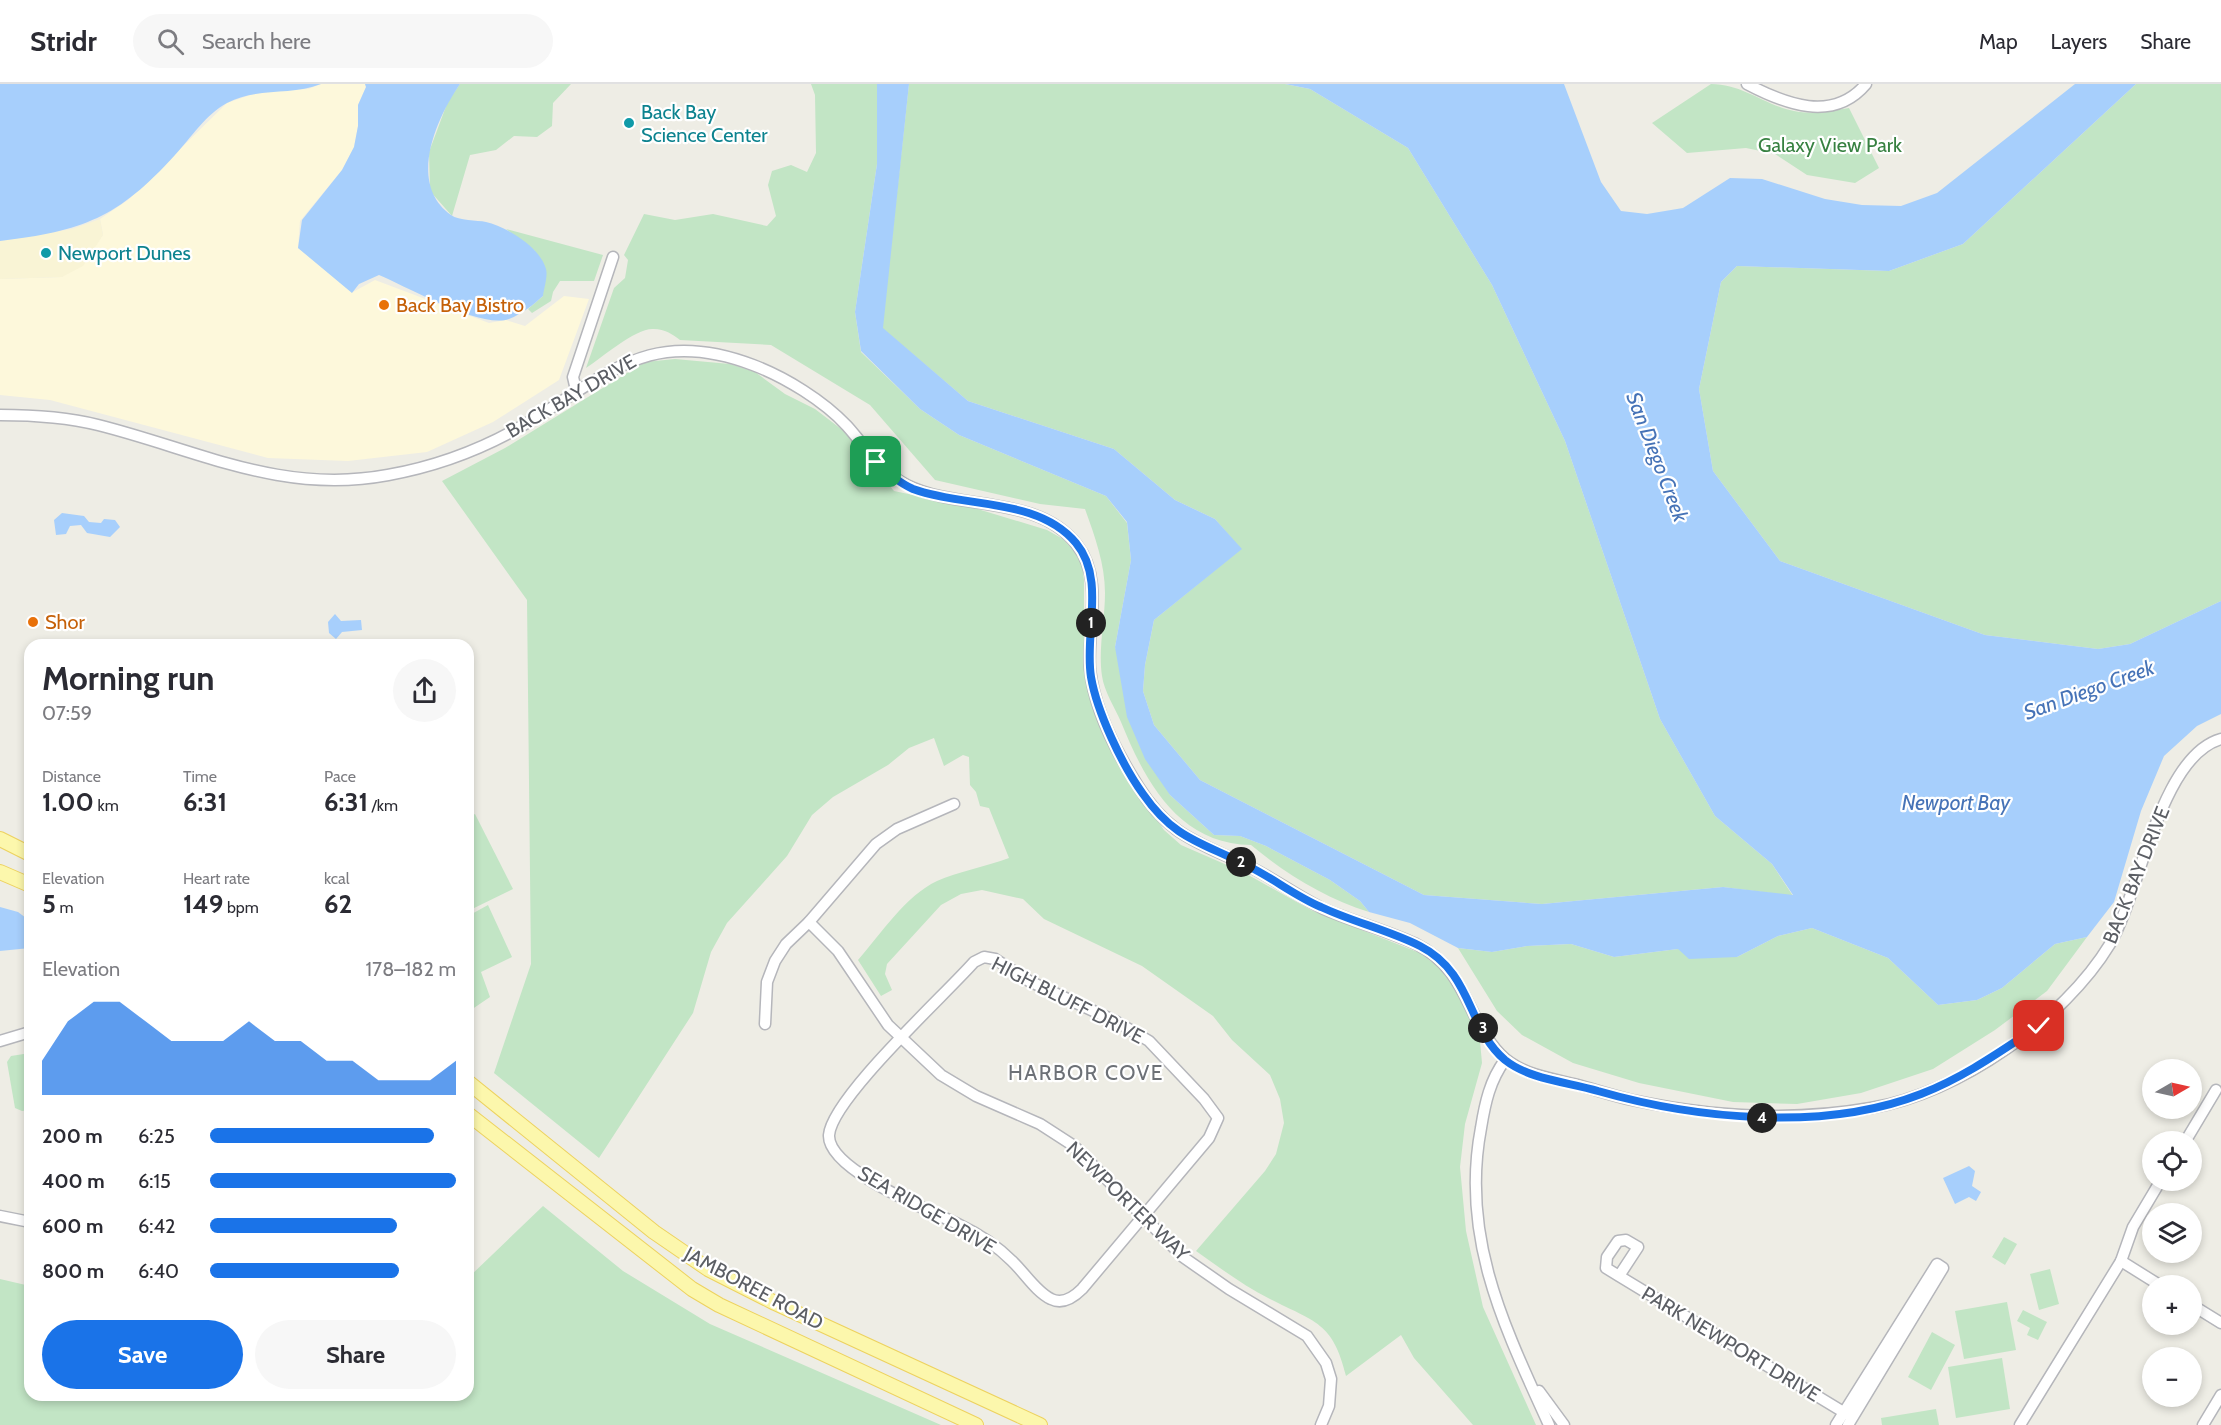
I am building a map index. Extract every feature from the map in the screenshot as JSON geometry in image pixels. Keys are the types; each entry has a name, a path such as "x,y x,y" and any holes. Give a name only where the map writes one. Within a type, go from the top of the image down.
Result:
{"main road":[{"path":"0,839 24,851"},
{"path":"0,872 24,882"},
{"name":"JAMBOREE ROAD","path":"474,1087 654,1232 708,1269 775,1303 1040,1425"},
{"name":"JAMBOREE ROAD","path":"474,1118 692,1289 718,1305 976,1425"}],"street":[{"path":"1747,84 1764,88 1809,108 1826,108 1842,103 1858,93 1866,84"},
{"path":"576,390 573,377 612,257"},
{"name":"BACK BAY DRIVE","path":"0,415 25,415 84,422 252,472 286,478 332,481 380,477 440,464 530,421 576,390 627,362 651,353 686,352 738,360 777,376 836,415 876,462 912,488 1031,514 1060,528 1083,552 1090,572 1090,661 1094,692 1131,774 1152,806 1187,839 1243,863 1318,906 1403,939 1432,953 1451,970 1460,983 1488,1037 1505,1060 1538,1076 1629,1100 1764,1118 1806,1116 1878,1107 1934,1088 2039,1026 2083,982 2116,933 2173,786 2196,753 2208,742 2221,739"},
{"path":"765,1024 767,982 775,961 786,944 809,922 876,844 897,829 954,804"},
{"name":"NEWPORTER WAY","path":"809,922 838,951 874,1008 901,1040 958,1086 1040,1124 1074,1146 1173,1248 1202,1272 1307,1336 1326,1363 1330,1379 1329,1406 1324,1424"},
{"name":"HIGH BLUFF DRIVE","path":"901,1040 974,962 984,957 995,959 1029,981 1109,1017 1149,1041 1204,1099 1218,1118 1209,1138 1143,1217"},
{"path":"0,1041 24,1034"},
{"name":"SEA RIDGE DRIVE","path":"901,1040 856,1086 832,1124 829,1136 831,1146 858,1172 897,1195 984,1238 1011,1259 1051,1300 1063,1301 1073,1298 1143,1217"},
{"path":"1505,1060 1495,1073 1478,1141 1476,1186 1486,1270 1492,1294 1549,1425"},
{"path":"2191,1131 2216,1090"},
{"path":"2020,1425 2121,1261 2133,1227 2154,1191"},
{"path":"0,1216 24,1221"},
{"path":"2121,1261 2143,1275"},
{"path":"1836,1425 1848,1418 1942,1268 1937,1264 1848,1418"},
{"name":"PARK NEWPORT DRIVE","path":"1619,1276 1848,1418"},
{"path":"2202,1311 2221,1323"},
{"path":"1526,1373 1564,1425"},
{"path":"2203,1425 2221,1395"}],"shaded area":[{"path":"321,84 365,84 366,87 358,105 358,126 354,147 342,170 300,221 298,248 353,292 375,280 489,323 506,320 525,326 564,296 589,299 559,380 493,422 427,452 348,461 268,458 50,400 0,395 0,279 62,277 103,235 100,219 128,200 227,103 262,91 308,89"}],"green space":[{"path":"460,84 571,84 553,103 552,126 537,137 514,136 496,150 470,155 452,216 430,191 429,152 448,101"},
{"path":"811,84 877,84 877,164 855,312 861,352 920,409 959,435 1106,496 1127,523 1131,560 1115,647 1170,795 1214,835 1240,836 1266,846 1330,880 1360,901 1369,912 1337,900 1307,884 1278,866 1251,845 1225,842 1203,834 1184,821 1153,787 1130,744 1103,682 1101,655 1105,582 1099,551 1085,509 1040,504 935,480 870,405 771,345 680,340 665,331 647,330 629,338 586,368 614,288 625,278 628,260 624,255 644,214 675,220 713,214 767,226 776,216 768,185 772,171 791,165 807,172 816,153 815,95"},
{"path":"909,84 1285,84 1310,89 1408,148 1492,285 1565,441 1660,719 1715,816 1772,864 1793,896 1723,887 1542,904 1424,895 1200,780 1154,725 1143,691 1145,665 1154,620 1241,549 1215,519 1175,500 1114,449 968,401 882,328"},
{"name":"Galaxy View Park","path":"1711,84 1733,87 1794,111 1815,113 1849,108 1879,168 1855,183 1807,175 1775,154 1746,148 1687,153 1652,123"},
{"path":"2136,84 2221,84 2221,601 2130,644 2098,649 1985,635 1780,561 1713,471 1699,389 1721,282 1737,266 1889,271 1963,244"},
{"path":"506,229 603,255 594,281 560,281 553,292 551,301 532,313 528,309 543,296 535,251"},
{"path":"675,359 730,364 755,372 785,394 815,409 849,435 894,491 971,507 1047,530 1063,539 1074,551 1082,565 1084,670 1094,706 1131,783 1164,830 1181,845 1243,872 1311,910 1420,953 1449,975 1480,1041 1482,1063 1465,1124 1460,1167 1466,1231 1483,1307 1536,1425 1473,1425 1414,1358 1401,1335 1346,1376 1335,1344 1320,1326 1251,1288 1196,1251 1265,1171 1276,1154 1284,1123 1280,1099 1270,1075 1232,1040 1213,1016 1142,966 1044,919 1023,899 982,890 961,894 941,905 887,964 885,974 892,990 881,996 858,960 894,916 914,896 937,881 1009,858 989,808 980,806 976,792 970,785 969,757 963,755 944,766 934,738 909,748 888,765 833,797 812,815 787,856 727,923 711,952 693,1013 599,1158 494,1073 531,964 527,600 442,481 505,448 645,362"},
{"path":"474,814 513,889 474,908"},
{"path":"488,905 512,957 481,972 490,997 474,1008 474,913"},
{"path":"1812,928 1888,958 1938,1005 1977,1000 2002,988 2055,944 2087,937 2047,991 1995,1030 1933,1069 1861,1093 1797,1104 1733,1102 1639,1083 1573,1063 1522,1035 1497,1011 1458,948 1492,952 1527,946 1571,944 1614,957 1678,949 1737,957 1778,936"},
{"path":"24,1054 24,1111 15,1108 7,1062 11,1056"},
{"path":"543,1206 623,1271 710,1324 941,1425 0,1425 0,1279 24,1285 24,1401 474,1401 474,1272"},
{"path":"2004,1237 2017,1244 2005,1265 1992,1257"},
{"path":"2050,1269 2059,1304 2039,1310 2030,1274"},
{"path":"2007,1302 2016,1350 1964,1359 1955,1311"},
{"path":"2023,1310 2047,1322 2038,1340 2027,1335 2030,1328 2017,1321"},
{"path":"1932,1332 1955,1345 1931,1390 1908,1377"},
{"path":"2002,1358 2010,1409 1956,1418 1948,1367"},
{"path":"1936,1409 1939,1425 1882,1425 1881,1418"}],"sand":[{"name":"Newport Dunes","path":"100,219 103,235 83,266 62,277 0,279 0,241 72,229"}],"water":[{"path":"0,84 321,84 297,90 250,95 227,103 206,120 155,176 116,207 77,226 0,241"},
{"path":"365,84 460,84 442,115 435,133 428,169 430,186 438,202 454,217 486,222 503,228 522,239 537,253 546,269 546,282 543,296 527,309 509,319 481,318 444,305 379,275 359,284 352,293 298,248 302,220 342,170 354,147 358,126 358,105 366,87"},
{"name":"Newport Bay","path":"877,84 909,84 883,328 968,401 1114,449 1175,500 1215,519 1242,549 1154,620 1145,665 1143,691 1154,725 1200,780 1424,895 1542,904 1723,887 1793,895 1772,864 1715,816 1660,719 1565,441 1492,285 1408,148 1310,89 1285,84 1564,84 1601,182 1621,211 1647,214 1683,208 1730,178 1762,179 1825,199 1862,205 1901,206 1937,193 2075,84 2136,84 1963,244 1889,271 1737,266 1721,282 1699,389 1713,471 1780,561 1985,635 2098,649 2130,644 2221,601 2221,714 2197,726 2164,756 2141,811 2114,902 2087,937 2055,944 2002,988 1977,1000 1938,1005 1888,958 1812,928 1778,936 1737,957 1689,959 1678,949 1614,957 1571,944 1527,946 1492,952 1458,948 1410,923 1369,912 1360,901 1330,880 1266,846 1240,836 1214,835 1170,795 1145,759 1127,717 1115,647 1131,560 1127,522 1106,496 959,435 920,409 861,351 855,312 877,164"},
{"path":"62,513 84,516 89,522 101,523 104,519 115,520 120,527 110,537 87,533 81,525 70,526 66,534 56,535 54,520"},
{"path":"335,614 341,621 361,620 362,630 342,632 336,639 329,633 328,622"},
{"path":"0,907 18,912 24,916 24,949 0,951"},
{"path":"1969,1166 1975,1171 1972,1186 1981,1192 1976,1201 1969,1197 1955,1204 1943,1178"}],"place":[{"name":"Back Bay Science Center","path":"629,123"},
{"name":"Newport Dunes","path":"46,253"},
{"name":"Back Bay Bistro","path":"384,305"},
{"name":"Shor","path":"33,622"}],"district":[{"name":"HARBOR COVE","path":"1086,1073"}],"route":[{"path":"876,462 898,481 912,488 1031,514 1052,523 1069,535 1083,552 1090,572 1090,674 1094,692 1131,774 1152,806 1187,839 1243,863 1318,906 1403,939 1432,953 1451,970 1460,983 1495,1048 1505,1060 1521,1070 1629,1100 1746,1117 1784,1118 1878,1107 1922,1094 1949,1082 2039,1026"}],"water label":[{"name":"San Diego Creek","path":"1657,457"},
{"name":"San Diego Creek","path":"2089,690"}]}
